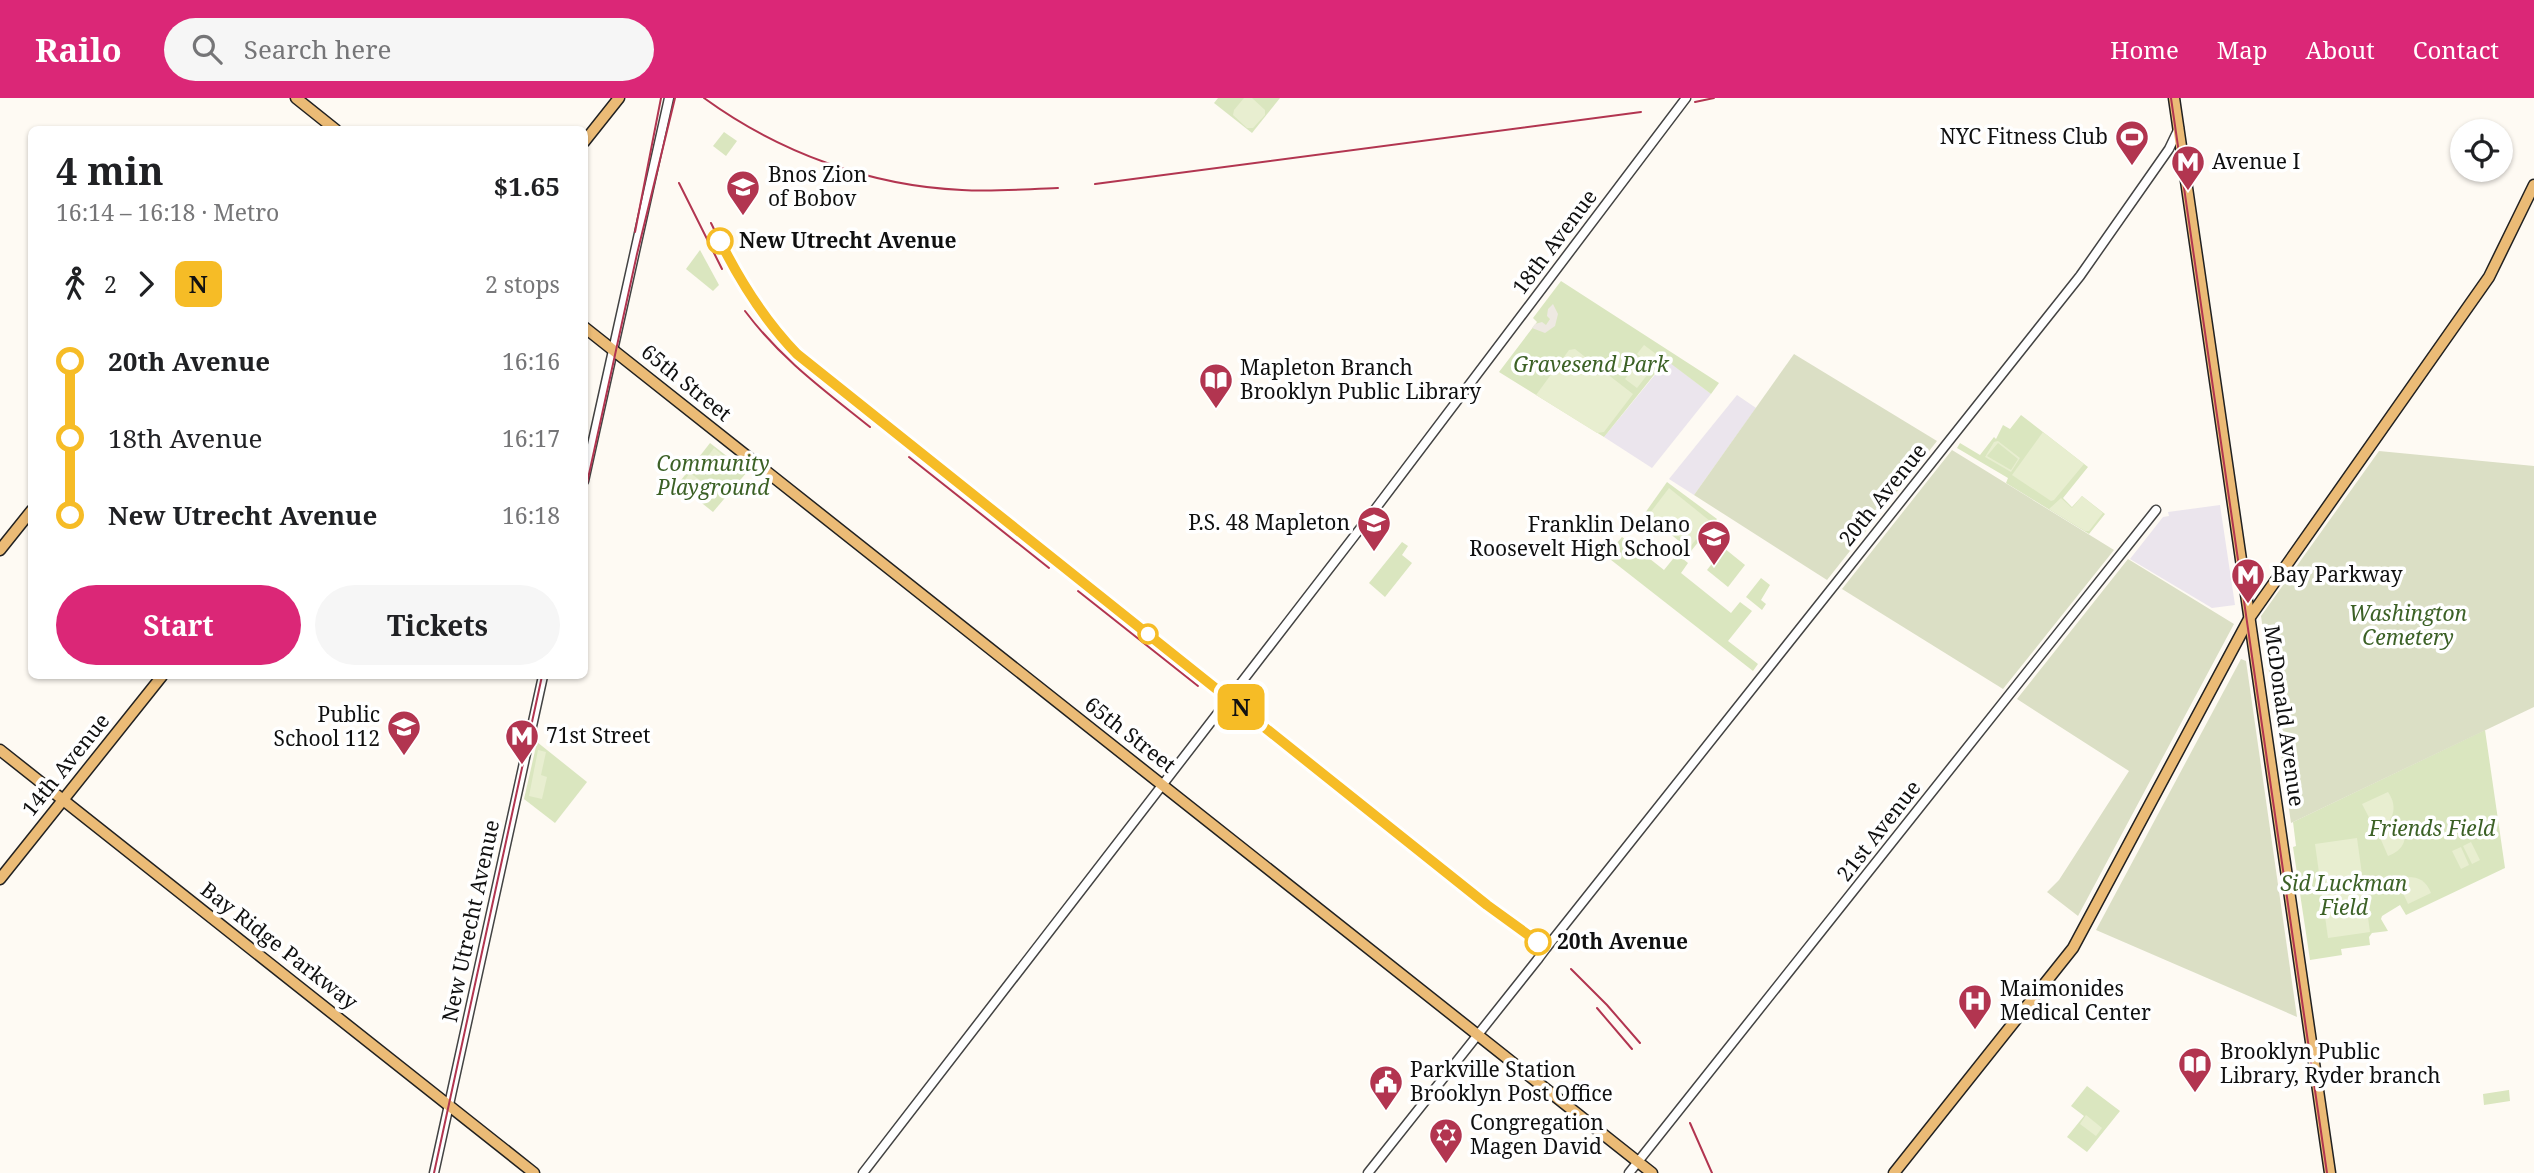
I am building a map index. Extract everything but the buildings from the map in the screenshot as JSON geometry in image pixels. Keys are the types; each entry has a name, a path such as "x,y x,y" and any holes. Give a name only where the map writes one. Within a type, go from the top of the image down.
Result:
{"main road":[{"path":"296,98 330,126"},
{"path":"588,137 619,98"},
{"name":"McDonald Avenue","path":"2174,98 2330,1173"},
{"path":"1894,1173 2073,948 2250,617 2488,277 2534,185"},
{"name":"65th Street","path":"588,330 1652,1173"},
{"path":"0,550 28,515"},
{"name":"14th Avenue","path":"0,879 160,679"},
{"name":"Bay Ridge Parkway","path":"0,750 534,1173"}],"street":[{"path":"588,462 669,98"},
{"name":"18th Avenue","path":"863,1173 1686,98"},
{"name":"20th Avenue","path":"1368,1173 2080,276 2169,149 2179,128"},
{"name":"21st Avenue","path":"1629,1173 2156,510"},
{"name":"New Utrecht Avenue","path":"434,1173 542,679"}],"shaded area":[{"path":"1553,304 1558,314 1555,326 1545,333 1532,328 1542,322 1546,325 1550,319 1547,316 1548,309"},
{"path":"1667,360 1711,394 1652,468 1604,437"},
{"path":"1737,395 1756,408 1694,495 1669,479"},
{"path":"2220,505 2235,605 2212,608 2130,559 2163,517 2169,516 2168,512"}],"green space":[{"path":"1218,98 1280,98 1252,133 1214,103"},
{"path":"1244,98 1252,98 1265,110 1265,115 1253,128 1247,128 1233,115"},
{"path":"724,132 737,141 726,156 713,146"},
{"path":"700,250 719,285 713,291 686,269"},
{"name":"Gravesend Park","path":"1561,281 1719,383 1711,394 1666,360 1604,437 1499,372 1537,322 1533,318"},
{"path":"1644,345 1660,357 1653,366 1637,354"},
{"path":"1575,349 1633,394 1604,432 1597,433 1536,395 1569,350"},
{"path":"1794,354 1937,441 1827,580 1694,495"},
{"path":"1639,361 1651,370 1637,388 1625,379"},
{"path":"2021,415 2088,467 2063,498 2072,507 2082,496 2105,514 2089,534 2006,483 2008,478 1957,448 1960,443 1980,455 1994,437 1996,439 2003,425 2010,429"},
{"path":"2043,432 2084,464 2051,501 2012,475"},
{"path":"1998,441 2020,458 2011,472 1985,457 1994,442","holes":["1998,443 2018,459 2011,470 1987,456"]},
{"name":"Community Playground","path":"710,443 747,472 713,512 678,484"},
{"path":"714,448 731,462 725,470 708,456"},
{"path":"1952,450 2114,550 2003,689 1842,589"},
{"name":"Washington Cemetery","path":"2379,451 2534,466 2534,707 2291,823 2261,616"},
{"path":"690,473 711,488 704,497 683,482"},
{"path":"1667,482 1717,519 1691,551 1645,513"},
{"path":"1669,488 1710,521 1691,546 1650,513"},
{"path":"2082,496 2103,513 2089,531 2049,509 2061,498 2072,508"},
{"path":"1622,537 1664,570 1677,554 1688,563 1681,573 1731,613 1740,602 1752,611 1728,641 1758,664 1753,671 1606,556"},
{"path":"1402,542 1408,546 1402,555 1412,563 1385,597 1369,583"},
{"path":"1724,548 1745,565 1728,587 1707,570"},
{"path":"2128,559 2234,624 2078,916 2047,892 2059,880 2129,771 2017,699"},
{"path":"1761,578 1770,585 1761,600 1766,604 1762,610 1746,597"},
{"path":"2241,659 2246,661 2297,1017 2096,930"},
{"name":"Friends Field","path":"2485,730 2505,868 2406,915 2400,905 2382,916 2388,931 2372,933 2369,937 2370,945 2341,949 2342,955 2310,960 2293,847 2296,846 2293,822"},
{"path":"537,742 587,782 555,823 524,799"},
{"path":"538,750 546,752 541,775 547,777 542,799 529,796"},
{"path":"2388,792 2394,809 2387,824 2376,831 2362,804"},
{"path":"2401,823 2405,834 2404,843 2388,856 2378,833"},
{"name":"Sid Luckman Field","path":"2357,838 2370,932 2328,938 2315,844"},
{"path":"2471,842 2480,860 2472,864 2463,846"},
{"path":"2461,847 2469,865 2461,869 2452,851"},
{"path":"2407,877 2422,880 2431,893 2408,904 2398,882"},
{"path":"2087,1086 2120,1111 2087,1152 2067,1137 2084,1116 2071,1106"},
{"path":"2509,1090 2510,1101 2484,1105 2483,1094"},
{"path":"2086,1115 2102,1128 2096,1136 2080,1124"}],"railway":[{"path":"635,232 661,98"},
{"path":"588,479 637,254 675,98"},
{"path":"704,98 763,135 794,150 826,163 893,182 962,190 1058,188"},
{"path":"1695,102 1714,98"},
{"path":"2171,98 2327,1173"},
{"path":"1095,184 1641,112"},
{"path":"679,183 722,269"},
{"path":"711,223 731,264"},
{"path":"755,305 797,352 877,418"},
{"path":"745,311 788,359 870,427"},
{"path":"909,457 1049,568"},
{"path":"1078,591 1198,686"},
{"path":"1163,646 1205,678"},
{"path":"434,1173 541,679"},
{"path":"1250,714 1487,905 1538,942"},
{"path":"1571,969 1640,1043"},
{"path":"1597,1008 1632,1049"},
{"path":"1690,1123 1712,1173"}],"metro line":[{"name":"N","path":"720,241 755,305 772,329 797,354 1487,905 1538,942"}],"place":[{"name":"NYC Fitness Club","path":"2132,167"},
{"name":"Avenue I","path":"2188,192"},
{"name":"Bnos Zion of Bobov","path":"743,217"},
{"name":"New Utrecht Avenue","path":"720,241"},
{"name":"Mapleton Branch Brooklyn Public Library","path":"1216,410"},
{"name":"P.S. 48 Mapleton","path":"1374,553"},
{"name":"Franklin Delano Roosevelt High School","path":"1714,567"},
{"name":"Bay Parkway","path":"2248,605"},
{"name":"Public School 112","path":"404,757"},
{"name":"71st Street","path":"522,766"},
{"name":"20th Avenue","path":"1538,942"},
{"name":"Maimonides Medical Center","path":"1975,1031"},
{"name":"Brooklyn Public Library, Ryder branch","path":"2195,1094"},
{"name":"Parkville Station Brooklyn Post Office","path":"1386,1112"},
{"name":"Congregation Magen David","path":"1446,1165"}]}
